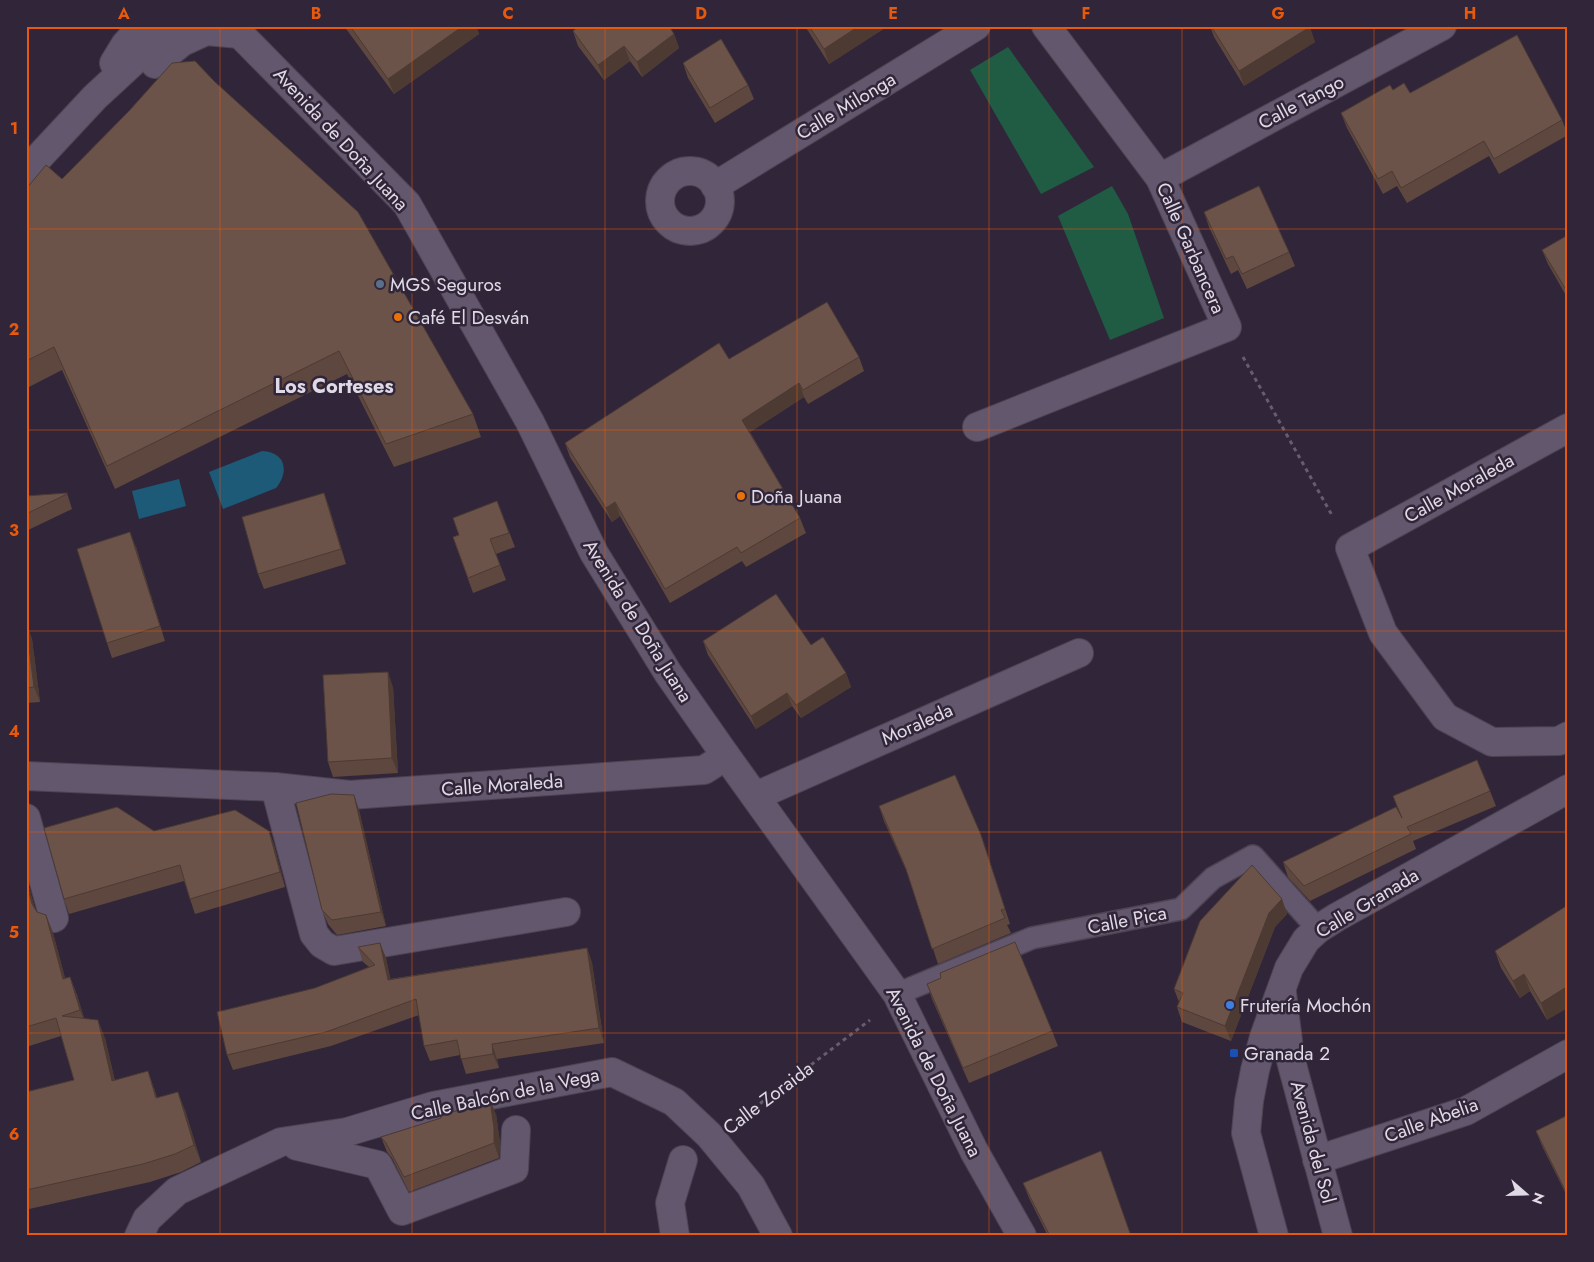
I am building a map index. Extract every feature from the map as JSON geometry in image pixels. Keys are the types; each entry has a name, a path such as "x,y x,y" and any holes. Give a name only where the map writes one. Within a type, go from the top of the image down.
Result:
{"street":[{"path":"95,97 125,45 142,26"},
{"path":"26,171 95,97 172,26"},
{"name":"Calle Milonga","path":"715,186 976,26"},
{"name":"Calle Garbancera","path":"977,427 1227,327 1160,178 1046,26"},
{"name":"Calle Tango","path":"1160,178 1442,26"},
{"path":"95,97 127,91 182,42 206,31 236,30"},
{"name":"Avenida de Doña Juana","path":"236,30 407,204 530,422 594,553 668,673 897,994 974,1151 1022,1236"},
{"name":"Calle Moraleda","path":"1350,548 1568,428"},
{"path":"1350,548 1383,633 1445,717 1492,742 1559,741 1568,736"},
{"name":"Moraleda","path":"756,796 1079,653"},
{"name":"Calle Moraleda","path":"26,776 275,787 350,795 704,770 726,756"},
{"path":"275,787 314,934 322,944 334,951 566,912"},
{"name":"Calle Granada","path":"1274,1236 1246,1133 1249,1101 1264,1038 1281,989 1289,968 1306,940 1318,929 1337,917 1568,789"},
{"path":"26,818 54,918"},
{"name":"Avenida del Sol","path":"1281,989 1290,1058 1338,1236"},
{"name":"Calle Abelia","path":"1317,1160 1466,1110 1568,1054"},
{"name":"Calle Balcón de la Vega","path":"139,1236 147,1219 177,1191 280,1142 347,1132 433,1106 612,1072 674,1102 713,1139 751,1186 778,1236"},
{"name":"Calle Balcón de la Vega","path":"280,1142 378,1165 402,1211 514,1169 516,1130"},
{"path":"675,1236 670,1203 683,1160"}],"lane":[{"name":"Calle Pica","path":"897,994 1032,938 1181,909 1213,878 1253,856 1318,929"}],"path":[{"path":"1227,327 1350,548"},
{"name":"Calle Zoraida","path":"713,1139 872,1019"}],"green space":[{"path":"1008,47 1094,167 1041,194 970,70"},
{"path":"1112,186 1128,214 1164,318 1110,340 1058,216"}],"water":[{"path":"262,451 276,455 283,464 283,475 276,488 223,509 209,472"},
{"path":"179,479 186,506 139,519 132,491"}],"building":[{"path":"350,26 463,26 388,79"},
{"path":"579,26 669,26 674,34 637,62 624,46 598,65 573,31"},
{"path":"809,26 859,26 824,49"},
{"path":"1211,26 1309,26 1310,27 1239,71"},
{"path":"1517,35 1562,120 1494,159 1484,141 1401,188 1392,171 1378,179 1341,113 1390,85 1393,90 1404,83 1410,93"},
{"path":"721,39 748,85 710,108 683,63"},
{"path":"195,61 214,81 358,212 473,414 386,444 339,351 107,466 54,347 26,361 26,189 46,165 62,179 129,111 172,63"},
{"path":"1259,186 1289,252 1242,274 1233,256 1226,259 1204,212"},
{"path":"1568,235 1568,293 1542,250"},
{"path":"827,302 859,357 803,390 799,383 742,420 800,518 741,553 737,547 665,589 615,502 606,508 565,443 719,343 729,359"},
{"path":"324,493 341,549 258,574 242,517"},
{"path":"67,494 26,514 26,496"},
{"path":"497,501 509,533 490,539 500,565 468,578 453,537 459,535 453,518"},
{"path":"130,532 160,626 107,643 77,549"},
{"path":"776,594 811,645 823,637 846,673 796,705 787,693 751,716 703,641"},
{"path":"26,624 34,687 26,688"},
{"path":"388,672 392,758 328,762 323,675"},
{"path":"1477,760 1490,791 1407,827 1411,834 1304,886 1283,862 1396,807 1402,818 1393,796"},
{"path":"955,775 981,835 1005,909 1001,910 1005,918 932,949 906,869 879,806"},
{"path":"331,794 354,795 381,912 332,920 322,910 296,803"},
{"path":"117,807 154,831 235,810 269,831 280,872 190,899 180,865 64,899 44,828"},
{"path":"1252,865 1282,899 1269,913 1225,1026 1177,1007 1183,993 1174,989 1200,921"},
{"path":"26,882 32,904 37,912 46,915 63,979 70,977 80,1010 62,1016 98,1020 112,1081 148,1071 156,1098 178,1092 194,1145 175,1154 143,1164 26,1190 26,1092 74,1080 56,1018 26,1027"},
{"path":"1568,905 1568,986 1541,1003 1524,974 1513,981 1495,951"},
{"path":"1015,942 1052,1031 963,1068 927,984 941,978 940,973"},
{"path":"380,943 388,980 587,948 599,1028 492,1044 493,1054 461,1059 457,1040 424,1046 416,999 326,1032 227,1055 217,1012 315,988 375,965 358,947"},
{"path":"490,1100 494,1143 404,1177 381,1137"},
{"path":"1568,1115 1568,1188 1565,1190 1536,1131"},
{"path":"1101,1151 1131,1236 1050,1236 1023,1183"}],"place":[{"name":"MGS Seguros","path":"380,284"},
{"name":"Café El Desván","path":"398,317"},
{"name":"Doña Juana","path":"741,496"},
{"name":"Frutería Mochón","path":"1230,1005"},
{"name":"Granada 2","path":"1234,1053"}],"district":[{"name":"Los Corteses","path":"334,386"}]}
